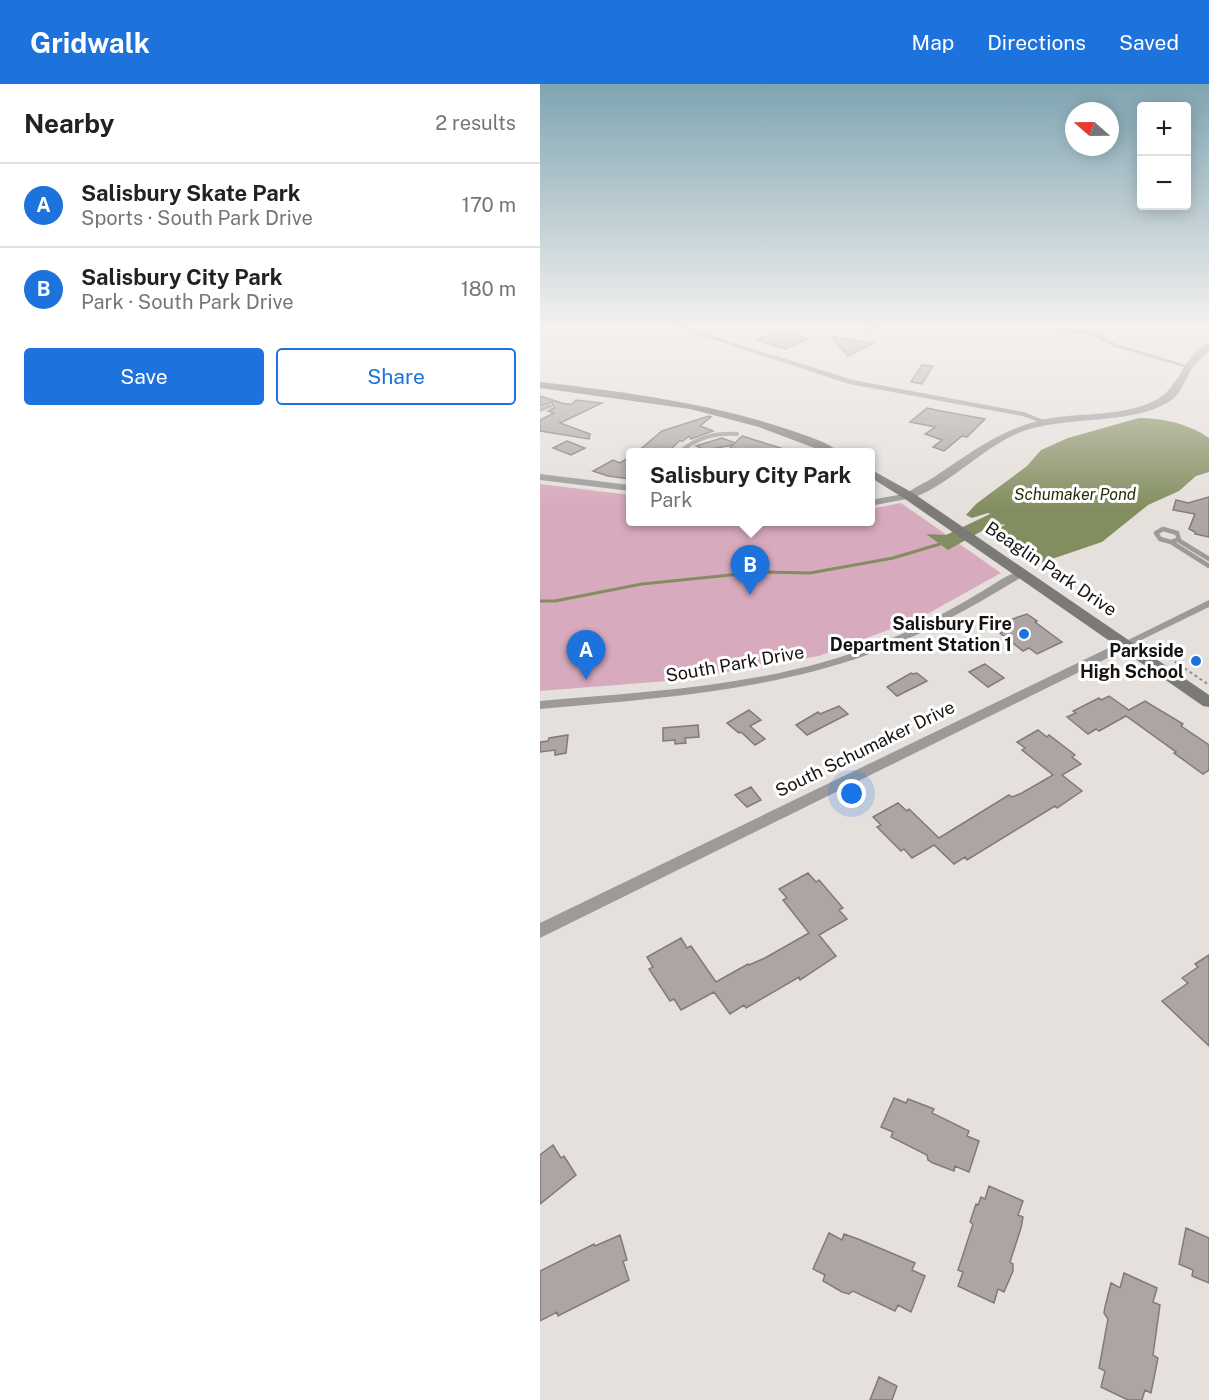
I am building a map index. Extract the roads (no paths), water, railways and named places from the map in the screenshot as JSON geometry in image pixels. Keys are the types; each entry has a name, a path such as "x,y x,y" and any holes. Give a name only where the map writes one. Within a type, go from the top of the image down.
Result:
{"main road":[{"path":"544,385 625,395 708,409 765,426 820,448"},
{"name":"Beaglin Park Drive","path":"875,475 953,525 1209,702"}],"street":[{"path":"871,385 1024,414 1042,421"},
{"path":"875,502 909,496 937,481 994,441 1042,421 1147,407 1170,396 1179,385"},
{"path":"540,477 626,488"},
{"name":"South Park Drive","path":"540,705 734,684 839,661 891,642 943,618 1022,573"},
{"name":"South Schumaker Drive","path":"540,931 1209,603"}],"lane":[{"path":"540,410 550,406"},
{"path":"684,448 689,443 704,437 724,433 737,434"},
{"path":"1178,540 1180,537 1174,531 1163,529 1156,535 1209,566"},
{"path":"1171,542 1178,540 1209,559"}],"water":[{"name":"Schumaker Pond","path":"1139,418 1176,423 1209,438 1209,472 1196,476 1179,491 1148,505 1102,542 1040,563 990,531 1004,524 982,531 948,550 926,534 946,535 990,514 972,518 966,515 976,504 1027,466 1041,450 1068,438"}],"waterway":[{"path":"540,601 555,601 642,584 760,572 810,573 893,558 940,544"}],"place":[{"name":"Salisbury City Park","path":"750,595"},
{"name":"Salisbury Fire Department Station 1","path":"1024,634"},
{"name":"Parkside High School","path":"1196,661"},
{"name":"Salisbury Skate Park","path":"586,680"}]}
